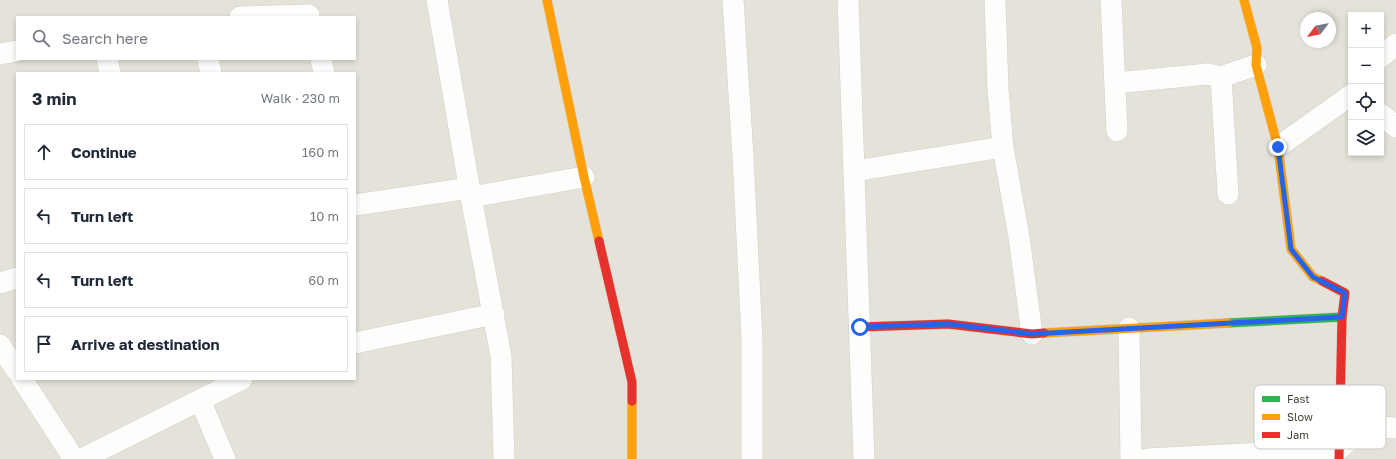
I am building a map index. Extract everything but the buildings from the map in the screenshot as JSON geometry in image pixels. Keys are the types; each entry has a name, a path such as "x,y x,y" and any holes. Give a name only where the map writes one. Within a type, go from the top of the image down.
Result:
{"street":[{"path":"437,0 501,356 504,459"},
{"path":"547,0 584,177 632,382 632,459"},
{"path":"733,0 743,156 752,339 752,459"},
{"path":"848,0 864,459"},
{"path":"995,0 998,90 1003,147 1019,237 1032,334"},
{"path":"1111,0 1117,131"},
{"path":"1244,0 1257,48 1256,65 1278,147 1291,249 1313,277 1345,293 1342,317 1341,385"},
{"path":"252,16 309,11"},
{"path":"1384,54 1396,44"},
{"path":"0,54 16,51"},
{"path":"107,60 110,72"},
{"path":"208,60 211,72"},
{"path":"321,60 324,72"},
{"path":"1115,83 1208,74 1221,77 1256,65"},
{"path":"1221,77 1228,194"},
{"path":"1278,147 1348,97"},
{"path":"1384,117 1396,127"},
{"path":"854,171 1003,147"},
{"path":"356,200 471,192 584,177"},
{"path":"0,283 16,278"},
{"path":"356,343 494,314"},
{"path":"860,327 948,324 1032,334 1342,317"},
{"path":"1129,328 1131,459"},
{"path":"0,345 16,369"},
{"path":"23,380 74,459"},
{"path":"82,459 240,380"},
{"path":"200,400 225,459"},
{"path":"1386,427 1396,428"},
{"path":"1147,459 1339,454"}],"shaded area":[{"path":"0,0 1396,0 1396,459 0,459"}],"traffic: fast":[{"path":"1228,323 1342,317"}],"traffic: slow":[{"path":"547,0 599,241"},
{"path":"1244,0 1257,48 1256,65 1278,147 1291,249 1313,277 1322,281"},
{"path":"1044,333 1228,323"},
{"path":"632,401 632,459"}],"traffic: jam":[{"path":"599,241 632,382 632,401"},
{"path":"1322,281 1345,293 1342,317 1341,385"},
{"path":"860,327 948,324 1032,334 1044,333"},
{"path":"1339,449 1339,459"}],"route":[{"path":"860,327 948,324 1032,334 1342,317 1345,293 1313,277 1291,249 1278,147"}]}
